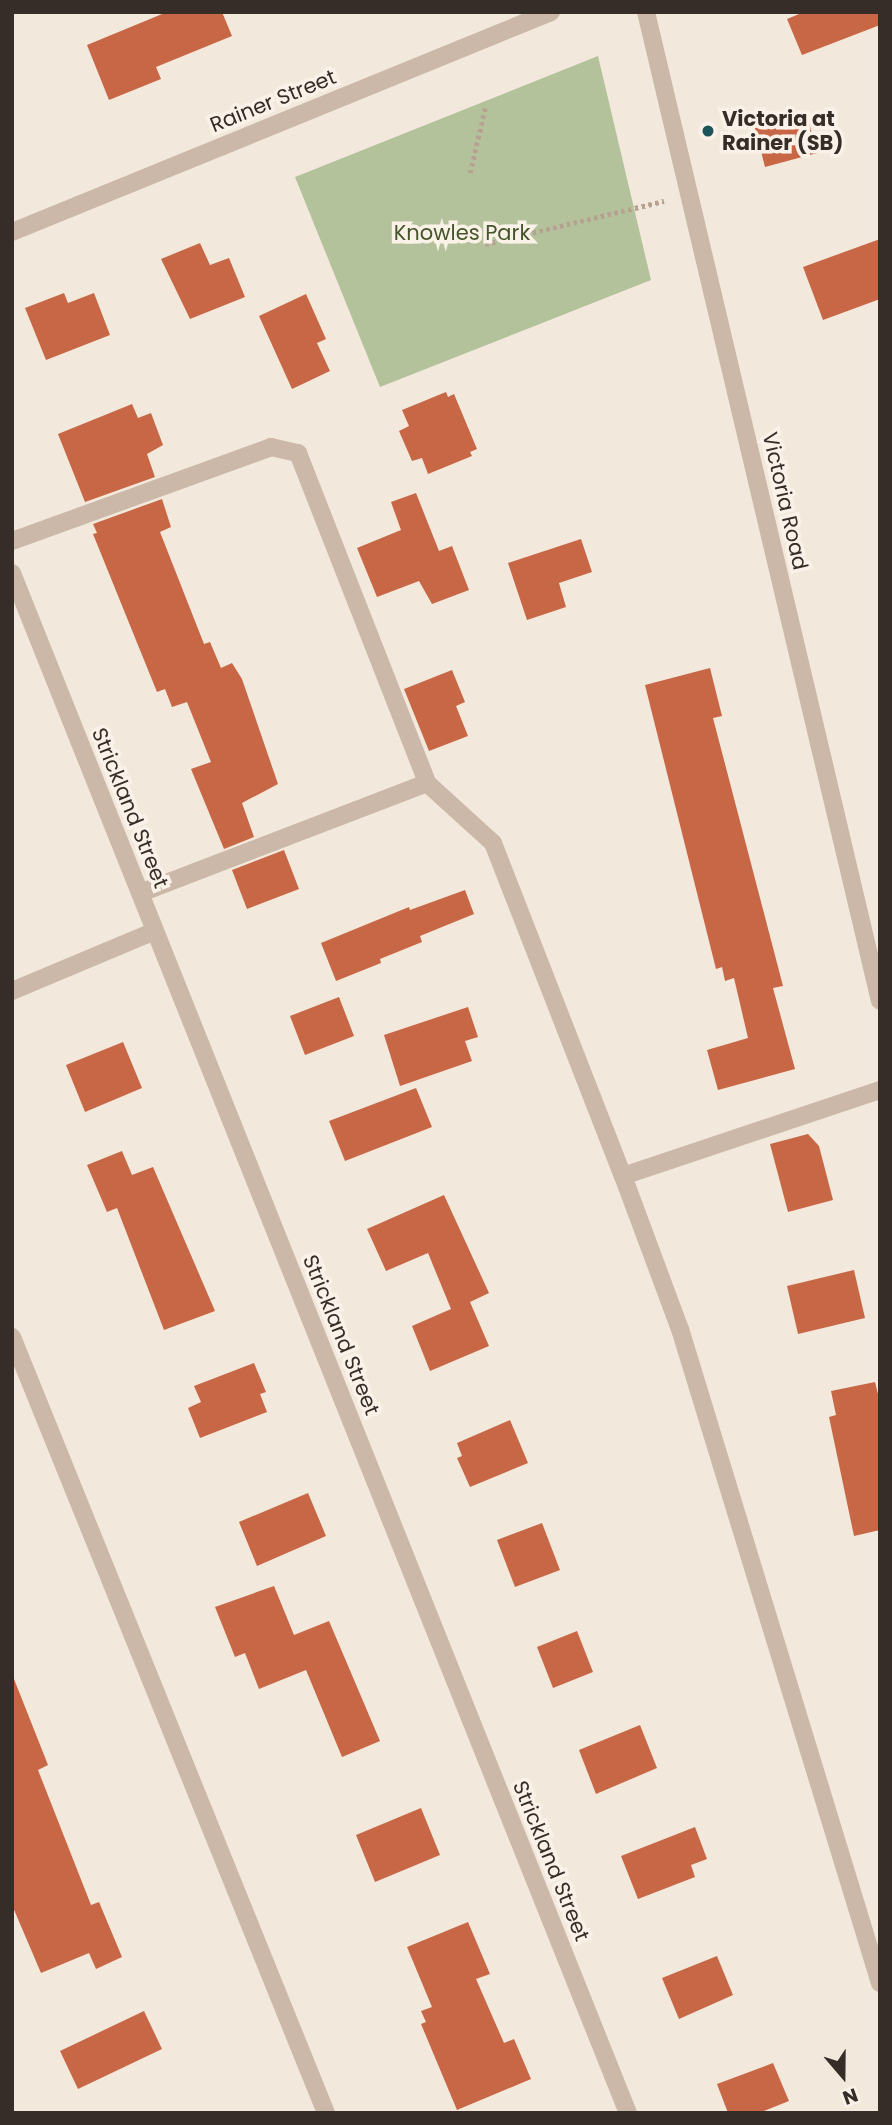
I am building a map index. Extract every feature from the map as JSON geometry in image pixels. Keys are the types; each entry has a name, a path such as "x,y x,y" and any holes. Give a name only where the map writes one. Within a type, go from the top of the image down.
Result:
{"street":[{"name":"Rainer Street","path":"12,232 551,12"},
{"name":"Victoria Road","path":"646,12 880,1001"},
{"path":"12,541 271,447 298,453 427,783 494,844 623,1176 680,1329 880,1983"},
{"name":"Strickland Street","path":"12,573 628,2113"},
{"path":"140,893 427,783"},
{"path":"12,991 155,931"},
{"path":"623,1176 880,1090"},
{"path":"12,1338 326,2113"}],"path":[{"path":"470,173 485,108"},
{"path":"485,244 689,195"}],"green space":[{"name":"Knowles Park","path":"598,56 651,280 380,387 295,177"}],"building":[{"path":"167,12 222,12 232,36 156,67 161,79 109,100 87,45"},
{"path":"804,12 880,12 880,25 802,55 787,19"},
{"path":"807,115 817,153 765,167 755,128"},
{"path":"880,239 880,299 823,320 803,267"},
{"path":"200,243 210,265 229,258 245,297 190,319 161,259"},
{"path":"64,293 68,303 94,293 110,335 46,360 25,308"},
{"path":"306,294 326,339 317,343 330,371 292,389 259,316"},
{"path":"446,392 448,397 454,394 477,449 470,452 472,456 428,474 422,458 412,461 399,431 409,426 402,410"},
{"path":"132,404 138,418 151,413 163,445 147,454 155,477 85,502 58,434"},
{"path":"416,493 439,551 452,546 469,590 432,604 419,581 377,597 357,548 401,530 391,502"},
{"path":"162,499 171,527 160,532 204,644 210,642 221,668 232,663 242,679 278,784 242,803 254,837 224,849 191,769 211,762 187,702 172,707 165,689 157,692 93,534 97,533 93,524"},
{"path":"581,539 592,572 559,583 566,607 527,620 508,563"},
{"path":"710,668 722,716 713,718 783,986 773,988 795,1069 718,1090 707,1050 748,1038 734,978 725,981 722,967 716,969 645,685"},
{"path":"452,670 465,702 456,706 468,736 429,751 404,689"},
{"path":"284,850 299,889 247,909 232,870"},
{"path":"465,890 474,914 420,936 422,942 380,959 381,963 336,981 321,943 409,907 410,910"},
{"path":"339,997 354,1036 305,1055 290,1016"},
{"path":"468,1007 478,1037 465,1041 472,1061 400,1086 384,1035"},
{"path":"123,1042 142,1088 85,1112 66,1065"},
{"path":"416,1088 432,1127 345,1161 329,1121"},
{"path":"808,1134 819,1146 833,1200 788,1212 770,1144"},
{"path":"122,1151 132,1175 153,1167 215,1311 164,1330 117,1208 107,1212 87,1165"},
{"path":"444,1195 489,1293 470,1302 489,1346 430,1371 412,1326 451,1309 428,1253 386,1271 367,1229"},
{"path":"854,1270 865,1318 798,1334 787,1286"},
{"path":"254,1363 266,1392 260,1394 267,1412 200,1438 188,1408 201,1402 194,1386"},
{"path":"875,1382 880,1402 880,1530 854,1536 829,1417 836,1415 831,1391"},
{"path":"510,1420 528,1463 470,1487 457,1458 462,1456 457,1443"},
{"path":"308,1493 326,1536 257,1566 239,1522"},
{"path":"542,1523 560,1570 515,1587 497,1540"},
{"path":"274,1586 294,1635 329,1621 380,1741 342,1757 306,1670 259,1689 245,1653 235,1657 215,1607"},
{"path":"577,1631 593,1672 553,1688 537,1647"},
{"path":"14,1679 48,1765 38,1770 91,1905 99,1902 122,1957 96,1969 89,1953 41,1973 12,1905"},
{"path":"640,1725 657,1768 596,1794 579,1750"},
{"path":"421,1808 440,1855 375,1882 356,1835"},
{"path":"695,1827 707,1859 691,1865 695,1877 638,1899 621,1856"},
{"path":"468,1922 490,1974 476,1979 504,2043 514,2039 531,2079 457,2110 421,2024 426,2022 421,2011 432,2007 407,1947"},
{"path":"717,1956 733,1995 679,2019 662,1978"},
{"path":"144,2011 162,2049 78,2089 60,2051"},
{"path":"773,2063 789,2101 759,2113 728,2113 717,2084"}],"place":[{"name":"Victoria at Rainer (SB)","path":"708,131"}]}
